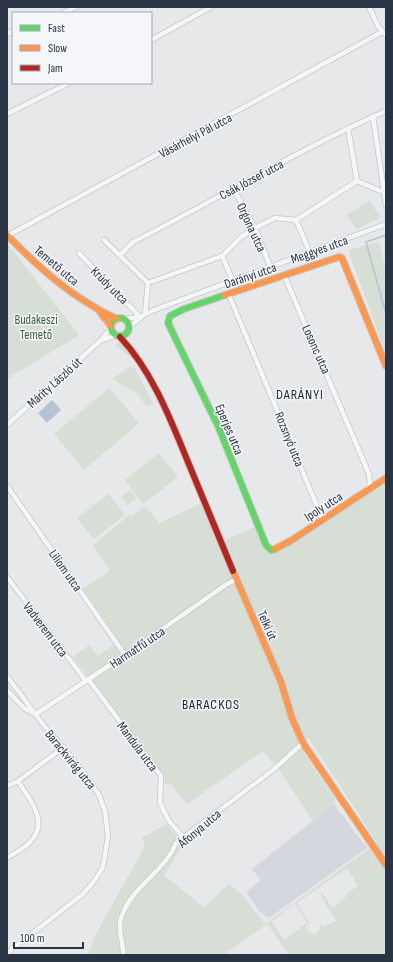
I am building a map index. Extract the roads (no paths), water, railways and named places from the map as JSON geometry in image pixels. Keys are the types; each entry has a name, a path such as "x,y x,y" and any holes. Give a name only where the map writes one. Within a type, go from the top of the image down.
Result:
{"main road":[{"name":"Temető utca","path":"7,235 62,285 96,308 117,319 124,320"},
{"name":"Darányi utca","path":"168,319 170,316 184,309 226,296 334,257 342,258 386,366"},
{"name":"Temető utca","path":"96,308 118,336"},
{"path":"111,327 117,319"},
{"name":"Eperjes utca","path":"168,319 168,323 218,426 266,545 271,550"},
{"path":"124,320 129,329 135,353"},
{"path":"129,329 118,336 135,353"},
{"name":"Telki út","path":"135,353 151,381 191,469 282,682 292,718 303,743 386,865"},
{"name":"Ipoly utca","path":"271,550 278,548 301,534 322,518 386,478"}],"street":[{"path":"65,12 76,7"},
{"path":"152,39 211,7"},
{"path":"368,7 384,34"},
{"name":"Vásárhelyi Pál utca","path":"7,235 384,34"},
{"path":"7,114 67,84"},
{"name":"Csák József utca","path":"120,255 133,242 348,128 386,111"},
{"path":"373,117 386,205"},
{"path":"348,128 357,181"},
{"path":"357,181 384,192"},
{"path":"148,283 222,256 241,237 275,218 296,220 357,181"},
{"name":"Orgona utca","path":"233,188 255,228 270,266"},
{"path":"296,220 310,253"},
{"name":"Meggyes utca","path":"129,329 140,317 145,314 270,266 310,253 386,224"},
{"path":"104,240 148,283"},
{"name":"Krúdy utca","path":"79,253 140,317"},
{"path":"222,256 233,281"},
{"name":"Losonc utca","path":"284,275 368,474 370,483 367,491"},
{"path":"145,314 148,283"},
{"name":"Rozsnyó utca","path":"220,286 226,296 322,518"},
{"name":"Meggyes utca","path":"124,320 140,317"},
{"name":"Márity László út","path":"7,425 101,340 111,327"},
{"name":"Márity László út","path":"101,340 118,336"},
{"name":"Liliom utca","path":"7,486 125,655"},
{"name":"Vadverem utca","path":"7,576 87,680"},
{"name":"Harmatfű utca","path":"36,714 125,655 227,584 237,579"},
{"name":"Barackvirág utca","path":"7,676 45,727 64,747 93,786 105,811 108,836 103,867 95,880 83,894 7,952"},
{"name":"Mandula utca","path":"87,680 160,776 160,803 170,821 183,837"},
{"path":"7,690 25,709 36,714"},
{"name":"Áfonya utca","path":"123,955 123,944 119,930 121,918 130,898 173,852 176,843 273,770 303,743"},
{"path":"7,786 18,781 64,747"},
{"path":"7,858 30,842 37,833 39,823 36,808 18,781"}],"water":[{"path":"52,400 61,410 47,423 38,413"}],"waterway":[{"path":"386,235 366,242 386,314"}],"district":[{"name":"DARÁNYI","path":"300,394"},
{"name":"BARACKOS","path":"211,704"}],"park label":[{"name":"Budakeszi Temető","path":"36,326"}]}
